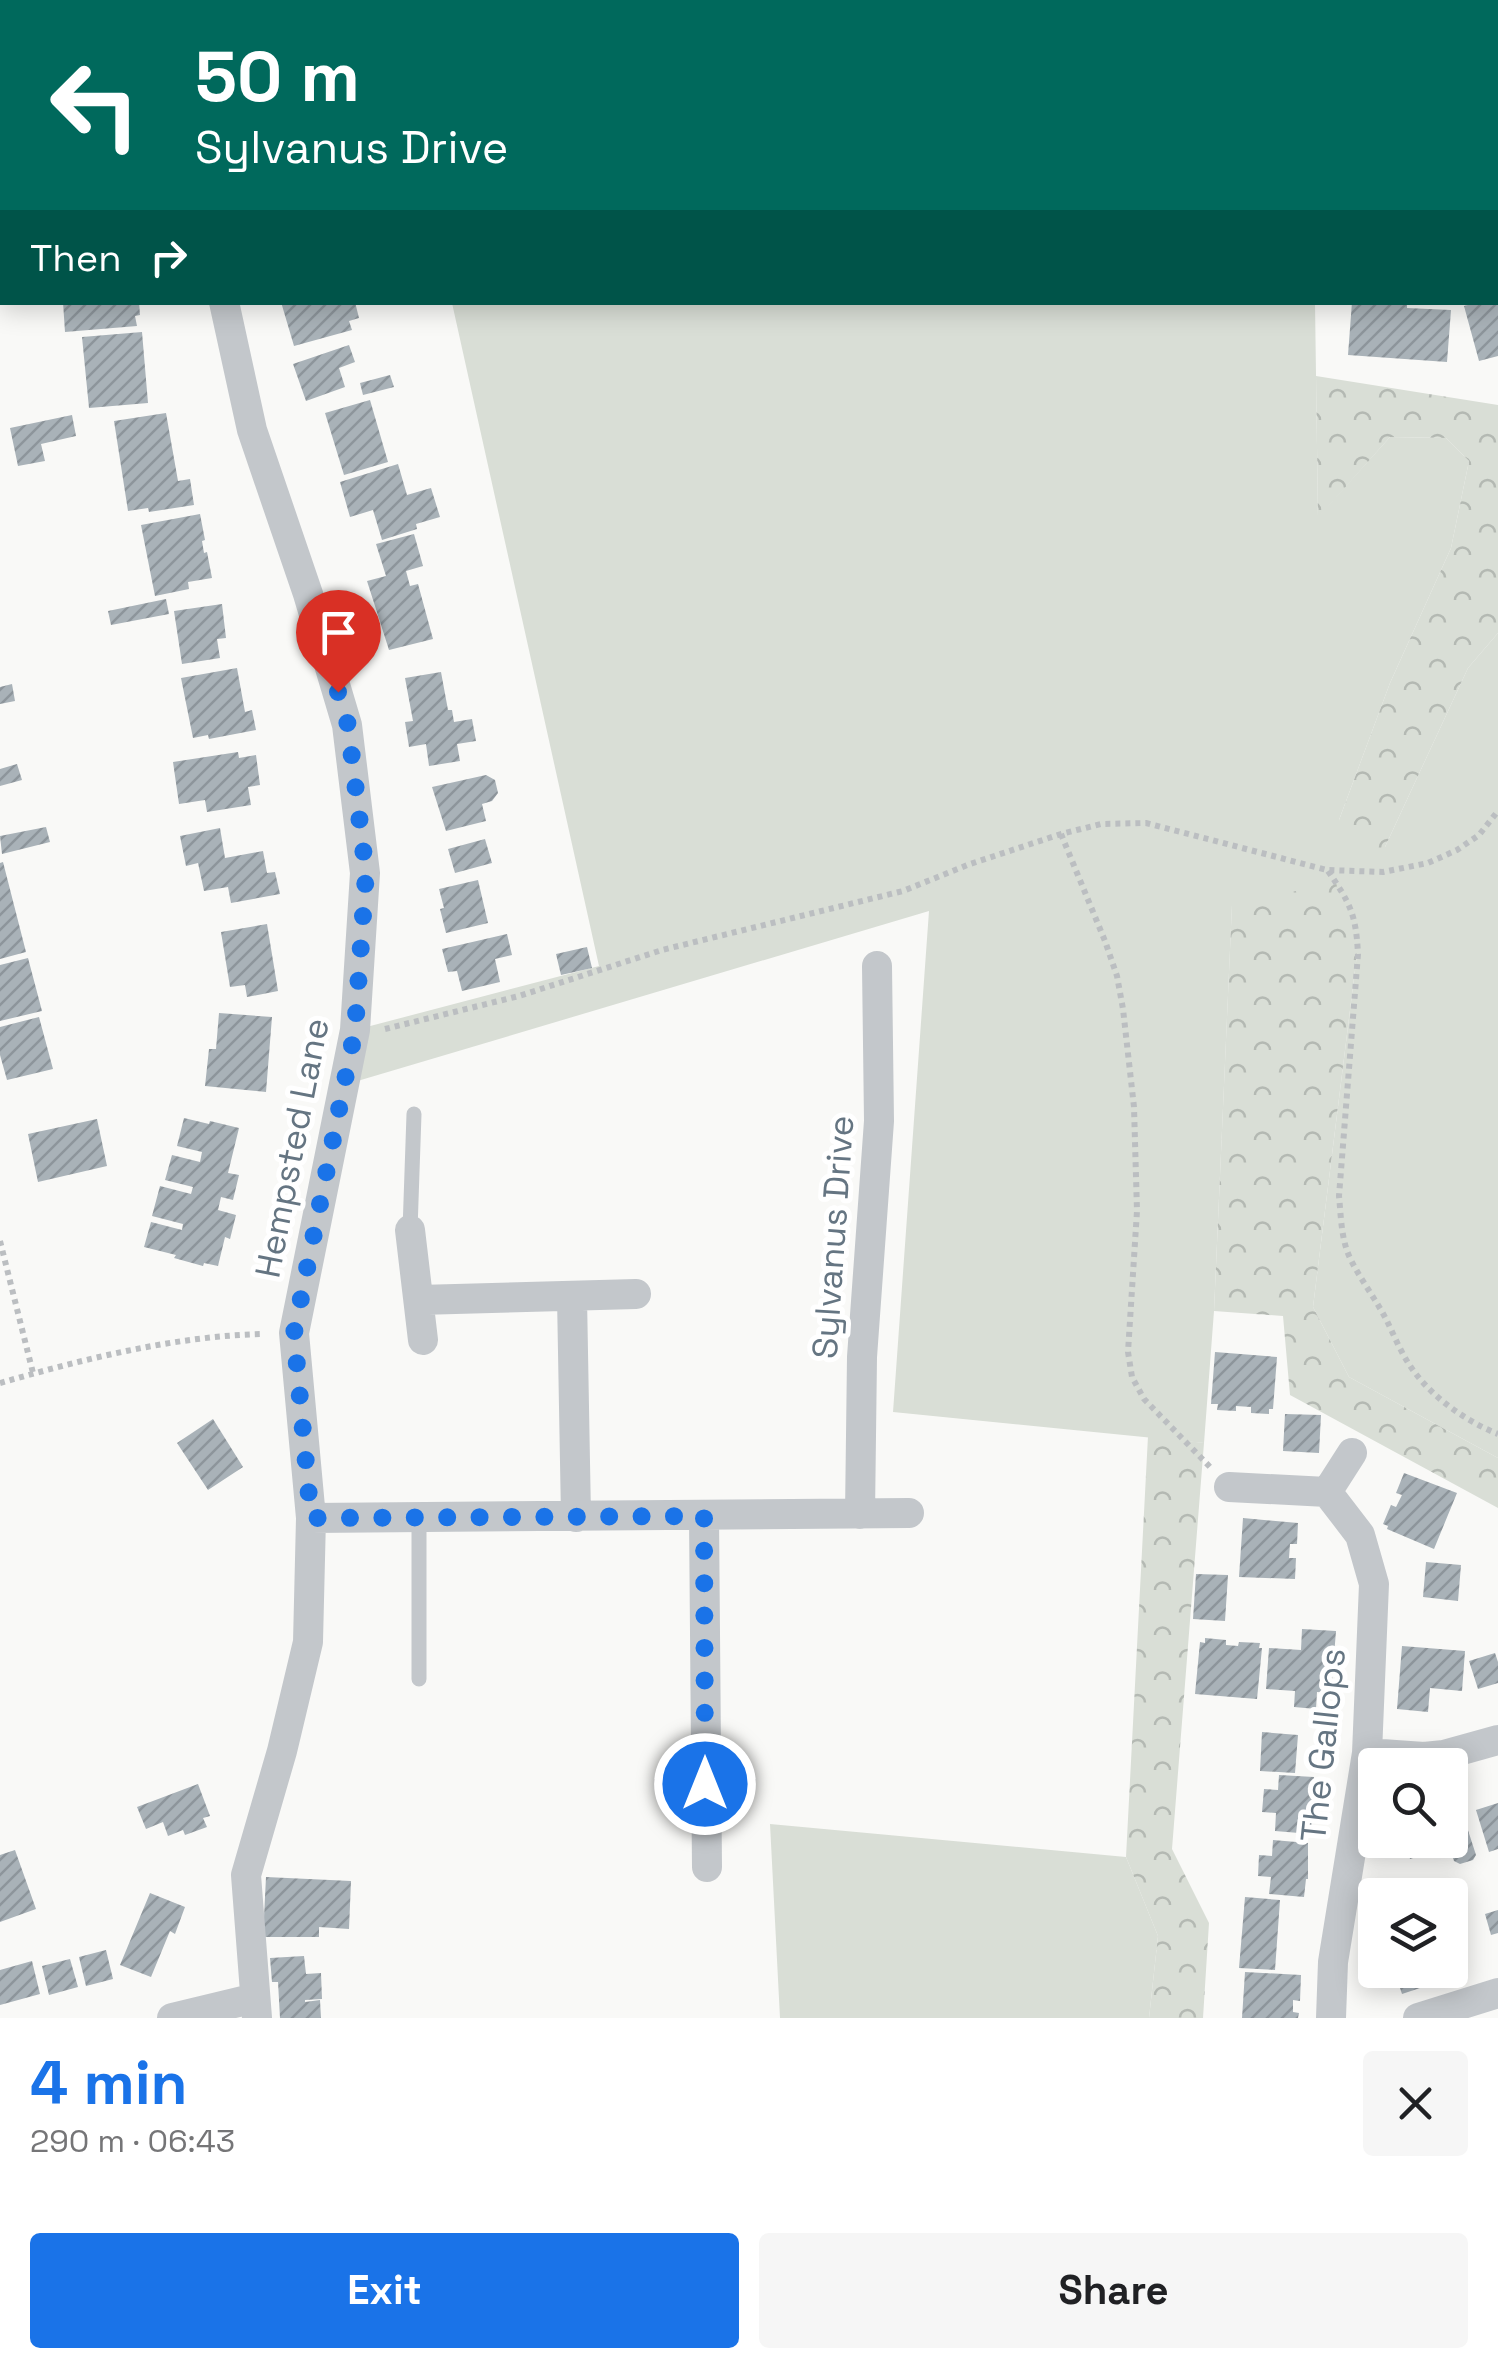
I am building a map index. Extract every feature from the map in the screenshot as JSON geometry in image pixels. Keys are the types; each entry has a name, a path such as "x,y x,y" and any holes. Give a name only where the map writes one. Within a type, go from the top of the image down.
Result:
{"street":[{"name":"Hempsted Lane","path":"225,305 252,430 348,725 366,873 354,1037 294,1333 311,1518 308,1642 246,1874 256,2008"},
{"name":"Sylvanus Drive","path":"860,1514 862,1357 879,1120 878,966"},
{"path":"410,1230 423,1340"},
{"path":"418,1300 636,1294"},
{"path":"572,1297 576,1516"},
{"path":"1229,1487 1327,1492 1352,1454"},
{"name":"The Gallops","path":"1327,1492 1360,1536 1374,1584 1367,1748"},
{"path":"311,1518 908,1513"},
{"path":"704,1516 706,1867"},
{"path":"1468,1748 1498,1740"},
{"name":"The Gallops","path":"1330,2018 1333,1962 1358,1808"},
{"path":"1418,2018 1498,1993"},
{"path":"172,2018 256,2008"}],"lane":[{"path":"410,1230 414,1114"},
{"path":"419,1517 419,1679"}],"path":[{"path":"354,1037 519,996 662,950 903,891 970,864 1101,824 1146,823 1327,870 1384,872 1428,862 1457,850 1479,834 1498,811"},
{"path":"1061,834 1106,941 1123,1009 1134,1107 1137,1211 1128,1352 1132,1377 1144,1399 1229,1487"},
{"path":"1327,870 1354,912 1358,954 1339,1196 1348,1255 1409,1364 1426,1386 1453,1409 1498,1434"},
{"path":"0,1241 33,1374"},
{"path":"0,1383 117,1353 229,1334"}],"green space":[{"path":"452,305 1315,305 1318,517 1390,437 1446,438 1469,461 1451,548 1390,683 1339,820 1385,847 1468,668 1498,633 1498,1458 1349,1377 1313,1307 1357,954 1232,905 1214,1311 1204,1443 893,1412 929,911 344,1085 355,1030 599,966"},
{"path":"1316,376 1498,405 1498,633 1468,668 1385,847 1350,856 1339,820 1390,683 1451,548 1469,461 1446,438 1390,437 1318,518"},
{"path":"1336,883 1357,954 1313,1307 1349,1377 1498,1458 1498,1508 1290,1395 1283,1316 1214,1311 1232,904"},
{"path":"1148,1436 1204,1443 1172,1849 1209,1923 1203,2018 1149,2018 1158,1936 1126,1857"},
{"path":"770,1824 1126,1857 1158,1936 1149,2018 780,2018"}],"building":[{"path":"63,305 139,305 140,315 135,316 137,326 65,332"},
{"path":"282,305 356,305 359,318 349,321 352,330 294,346"},
{"path":"1352,305 1451,310 1447,362 1348,355"},
{"path":"1498,305 1498,356 1479,361 1464,306"},
{"path":"142,332 148,403 89,408 82,337"},
{"path":"349,345 355,362 339,368 345,387 306,401 293,364"},
{"path":"390,375 394,387 363,395 360,383"},
{"path":"370,400 388,462 344,475 325,413"},
{"path":"166,413 178,481 190,479 194,505 128,511 114,421"},
{"path":"72,415 76,436 41,444 45,461 18,466 10,428"},
{"path":"398,464 407,495 431,488 440,517 382,540 373,510 350,517 340,482"},
{"path":"200,514 204,553 207,552 212,578 188,582 189,589 155,596 141,525"},
{"path":"414,534 423,566 406,571 410,586 418,584 433,639 389,650 367,581 386,576 376,544"},
{"path":"166,599 169,614 111,625 108,611"},
{"path":"222,604 226,638 217,639 220,658 182,664 174,611"},
{"path":"237,668 245,712 252,710 256,730 209,739 208,735 193,738 181,678"},
{"path":"441,672 454,722 472,719 476,741 457,744 460,761 429,766 426,744 409,747 405,722 413,721 405,678"},
{"path":"12,684 15,701 0,704 0,687"},
{"path":"238,752 239,758 256,755 260,785 248,787 251,805 207,812 205,800 179,804 173,762"},
{"path":"17,764 22,780 0,786 0,769"},
{"path":"486,775 495,780 498,793 492,801 482,804 486,821 446,831 432,787"},
{"path":"46,827 50,842 2,854 0,836"},
{"path":"220,828 225,858 263,851 267,873 275,872 280,894 231,903 228,887 204,891 198,863 186,866 180,836"},
{"path":"485,839 492,863 455,873 448,849"},
{"path":"3,862 26,952 0,959 0,863"},
{"path":"478,880 488,923 446,933 439,889"},
{"path":"267,924 278,991 247,997 245,985 230,987 221,932"},
{"path":"507,934 512,955 495,959 500,982 462,991 457,971 448,972 442,949"},
{"path":"587,947 592,968 561,975 556,954"},
{"path":"28,958 42,1011 0,1021 0,965"},
{"path":"219,1013 272,1017 266,1092 205,1086 209,1049 216,1049"},
{"path":"39,1017 53,1069 7,1080 0,1055 0,1027"},
{"path":"184,1118 239,1128 228,1173 239,1175 233,1200 221,1197 218,1210 236,1215 230,1239 225,1237 218,1266 203,1266 144,1247 151,1222 182,1230 183,1224 152,1216 160,1186 191,1194 193,1187 165,1180 172,1155 200,1162 202,1152 177,1146"},
{"path":"97,1119 107,1166 38,1182 28,1134"},
{"path":"1215,1352 1277,1357 1273,1409 1269,1409 1269,1414 1251,1413 1251,1407 1217,1410 1218,1404 1211,1404"},
{"path":"1285,1414 1321,1415 1319,1453 1283,1451"},
{"path":"213,1419 243,1467 208,1490 177,1443"},
{"path":"1404,1473 1457,1493 1434,1549 1383,1524 1391,1505 1396,1507 1402,1495 1396,1493"},
{"path":"1243,1518 1298,1523 1297,1544 1290,1544 1289,1558 1296,1558 1295,1579 1239,1577"},
{"path":"1426,1562 1461,1565 1458,1601 1423,1597"},
{"path":"1196,1574 1228,1575 1225,1621 1193,1619"},
{"path":"1302,1629 1336,1631 1331,1693 1317,1692 1316,1709 1294,1707 1295,1691 1266,1689 1269,1648 1301,1650"},
{"path":"1205,1638 1226,1640 1226,1645 1260,1643 1257,1699 1195,1694 1200,1642 1205,1643"},
{"path":"1402,1646 1465,1651 1462,1691 1430,1688 1428,1712 1397,1709"},
{"path":"1495,1653 1498,1683 1478,1689 1469,1661"},
{"path":"1262,1732 1298,1735 1295,1773 1260,1771"},
{"path":"1279,1775 1314,1777 1313,1796 1318,1796 1317,1812 1312,1811 1311,1834 1275,1831 1276,1813 1262,1812 1264,1789 1278,1790"},
{"path":"198,1784 210,1816 203,1818 207,1827 168,1836 163,1822 146,1829 137,1807"},
{"path":"1498,1803 1498,1849 1489,1852 1476,1810"},
{"path":"1468,1830 1476,1855 1460,1864 1453,1858 1468,1858"},
{"path":"1273,1840 1308,1843 1304,1897 1269,1894 1271,1877 1258,1876 1259,1855 1272,1856"},
{"path":"15,1850 36,1909 0,1922 0,1855"},
{"path":"266,1877 351,1881 349,1929 319,1927 319,1937 263,1937"},
{"path":"150,1893 185,1907 175,1934 170,1931 151,1977 120,1965"},
{"path":"1245,1897 1280,1900 1275,1970 1239,1968"},
{"path":"1498,1910 1498,1933 1491,1935 1485,1914"},
{"path":"106,1950 113,1979 86,1986 79,1957"},
{"path":"304,1956 306,1974 321,1973 322,1999 305,2002 320,2000 321,2018 280,2018 278,1982 272,1982 270,1958"},
{"path":"70,1959 78,1987 49,1995 42,1966"},
{"path":"32,1961 40,1994 0,2005 0,1970"},
{"path":"1245,1972 1301,1975 1300,2001 1293,2000 1293,2012 1299,2013 1298,2018 1242,2018"}],"route":[{"path":"338,692 348,725 366,873 355,1030 294,1333 311,1518 704,1516 705,1784"}]}
